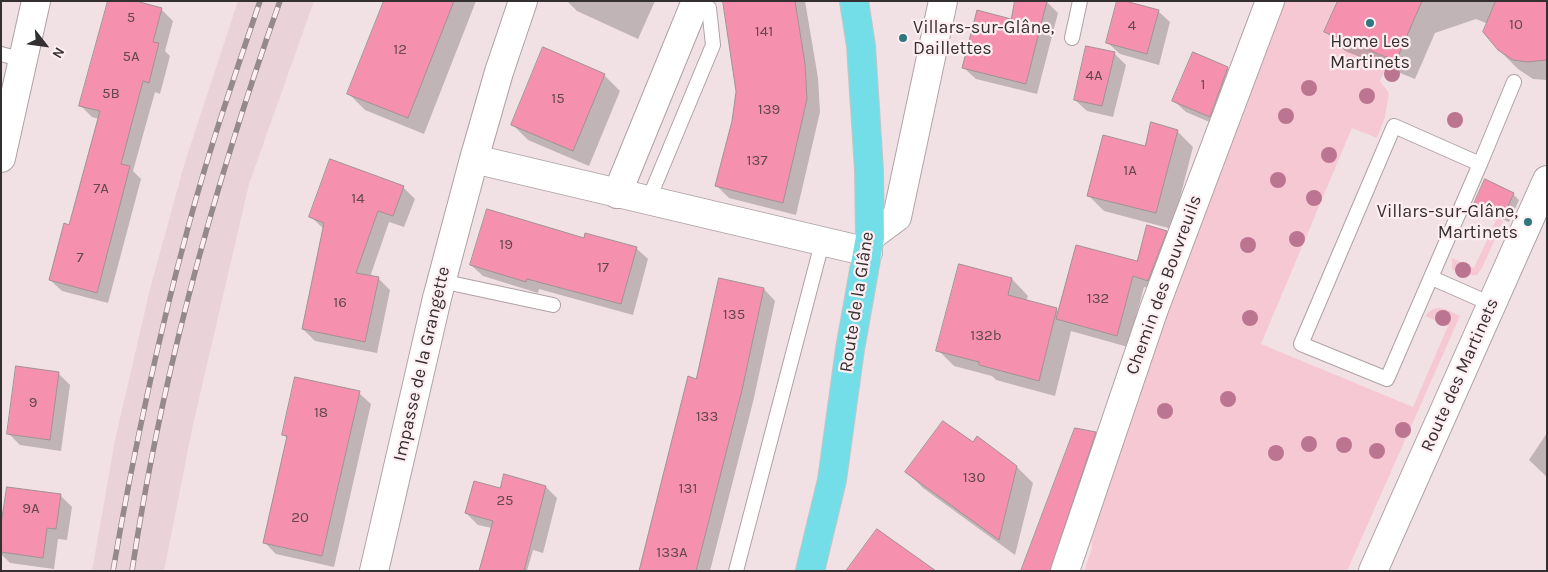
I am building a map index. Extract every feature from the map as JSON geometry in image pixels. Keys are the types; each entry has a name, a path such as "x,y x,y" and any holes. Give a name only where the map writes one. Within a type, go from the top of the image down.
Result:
{"main road":[{"name":"Route de la Glâne","path":"810,571 832,480 850,349 869,244 869,170 861,46 854,1"}],"street":[{"path":"1,158 12,57 36,1"},
{"name":"Impasse de la Grangette","path":"374,571 441,281 499,72 523,1"},
{"path":"474,159 822,242 869,244 897,217 943,1"},
{"name":"Chemin des Bouvreuils","path":"1065,571 1154,309 1270,1"},
{"path":"617,194 703,4"},
{"name":"Route des Martinets","path":"1373,571 1547,180"}],"lane":[{"path":"1072,38 1080,1"},
{"path":"648,201 713,45 703,4"},
{"path":"1480,164 1394,126 1301,344 1387,379 1432,278 1480,164 1514,82"},
{"path":"736,571 822,242"},
{"path":"1432,278 1491,304"},
{"path":"441,281 553,305"}],"shaded area":[{"path":"238,1 314,1 249,184 192,429 164,571 92,571 115,440 151,285 185,162"},
{"path":"1275,1 1338,1 1325,32 1390,59 1380,81 1389,93 1385,117 1377,138 1352,128 1261,344 1413,407 1448,326 1425,316 1433,309 1442,308 1460,316 1347,571 1084,571 1092,548 1091,537 1263,31"},
{"path":"1497,218 1503,221 1482,268 1477,275 1461,276 1452,269 1452,258 1474,268"}],"building":[{"path":"108,1 136,1 162,8 153,42 159,43 149,83 143,81 121,164 130,166 97,293 49,280 64,223 69,225 100,111 79,106"},
{"path":"384,1 454,1 408,118 347,94"},
{"path":"723,1 795,1 805,64 807,99 783,203 715,186 732,121 736,92"},
{"path":"1015,1 1047,1 1026,84 962,68 977,10 1011,19"},
{"path":"1117,1 1125,1 1159,10 1147,54 1106,43"},
{"name":"Home Les Martinets","path":"1338,1 1422,1 1396,61 1324,32"},
{"path":"1496,1 1547,1 1547,60 1528,62 1513,60 1498,50 1483,32"},
{"path":"1086,46 1115,52 1102,106 1074,100"},
{"path":"543,47 605,74 573,151 511,125"},
{"path":"1193,52 1228,67 1210,117 1172,101"},
{"path":"1151,122 1178,130 1156,213 1087,196 1103,135 1145,146"},
{"path":"330,159 404,186 393,216 378,211 356,273 379,277 365,342 302,329 324,223 309,217"},
{"path":"1485,179 1514,193 1503,217 1474,204"},
{"path":"487,209 584,238 585,233 637,247 621,304 527,279 526,282 470,265"},
{"path":"1147,225 1167,231 1148,281 1133,276 1117,336 1056,319 1076,245 1137,261"},
{"path":"959,264 1012,278 1008,295 1057,308 1039,381 936,351"},
{"path":"719,278 764,288 742,390 696,571 639,571 688,376 696,379"},
{"path":"16,366 59,372 50,440 7,434"},
{"path":"295,377 360,391 322,556 263,543 287,436 282,435"},
{"path":"943,421 973,442 977,436 1017,466 999,540 905,472"},
{"path":"1075,428 1096,432 1050,571 1021,571"},
{"path":"504,474 546,486 524,571 479,571 493,521 465,513 474,481 500,488"},
{"path":"7,487 61,494 56,529 47,528 43,558 1,552 1,525"},
{"path":"877,529 936,571 846,571"}],"railway":[{"path":"113,571 147,396 178,267 214,140 260,1"},
{"path":"132,571 158,426 192,283 233,141 280,1"}],"place":[{"name":"Home Les Martinets","path":"1370,23"},
{"name":"Villars-sur-Glâne, Daillettes","path":"903,38"},
{"name":"Villars-sur-Glâne, Martinets","path":"1528,222"}]}
